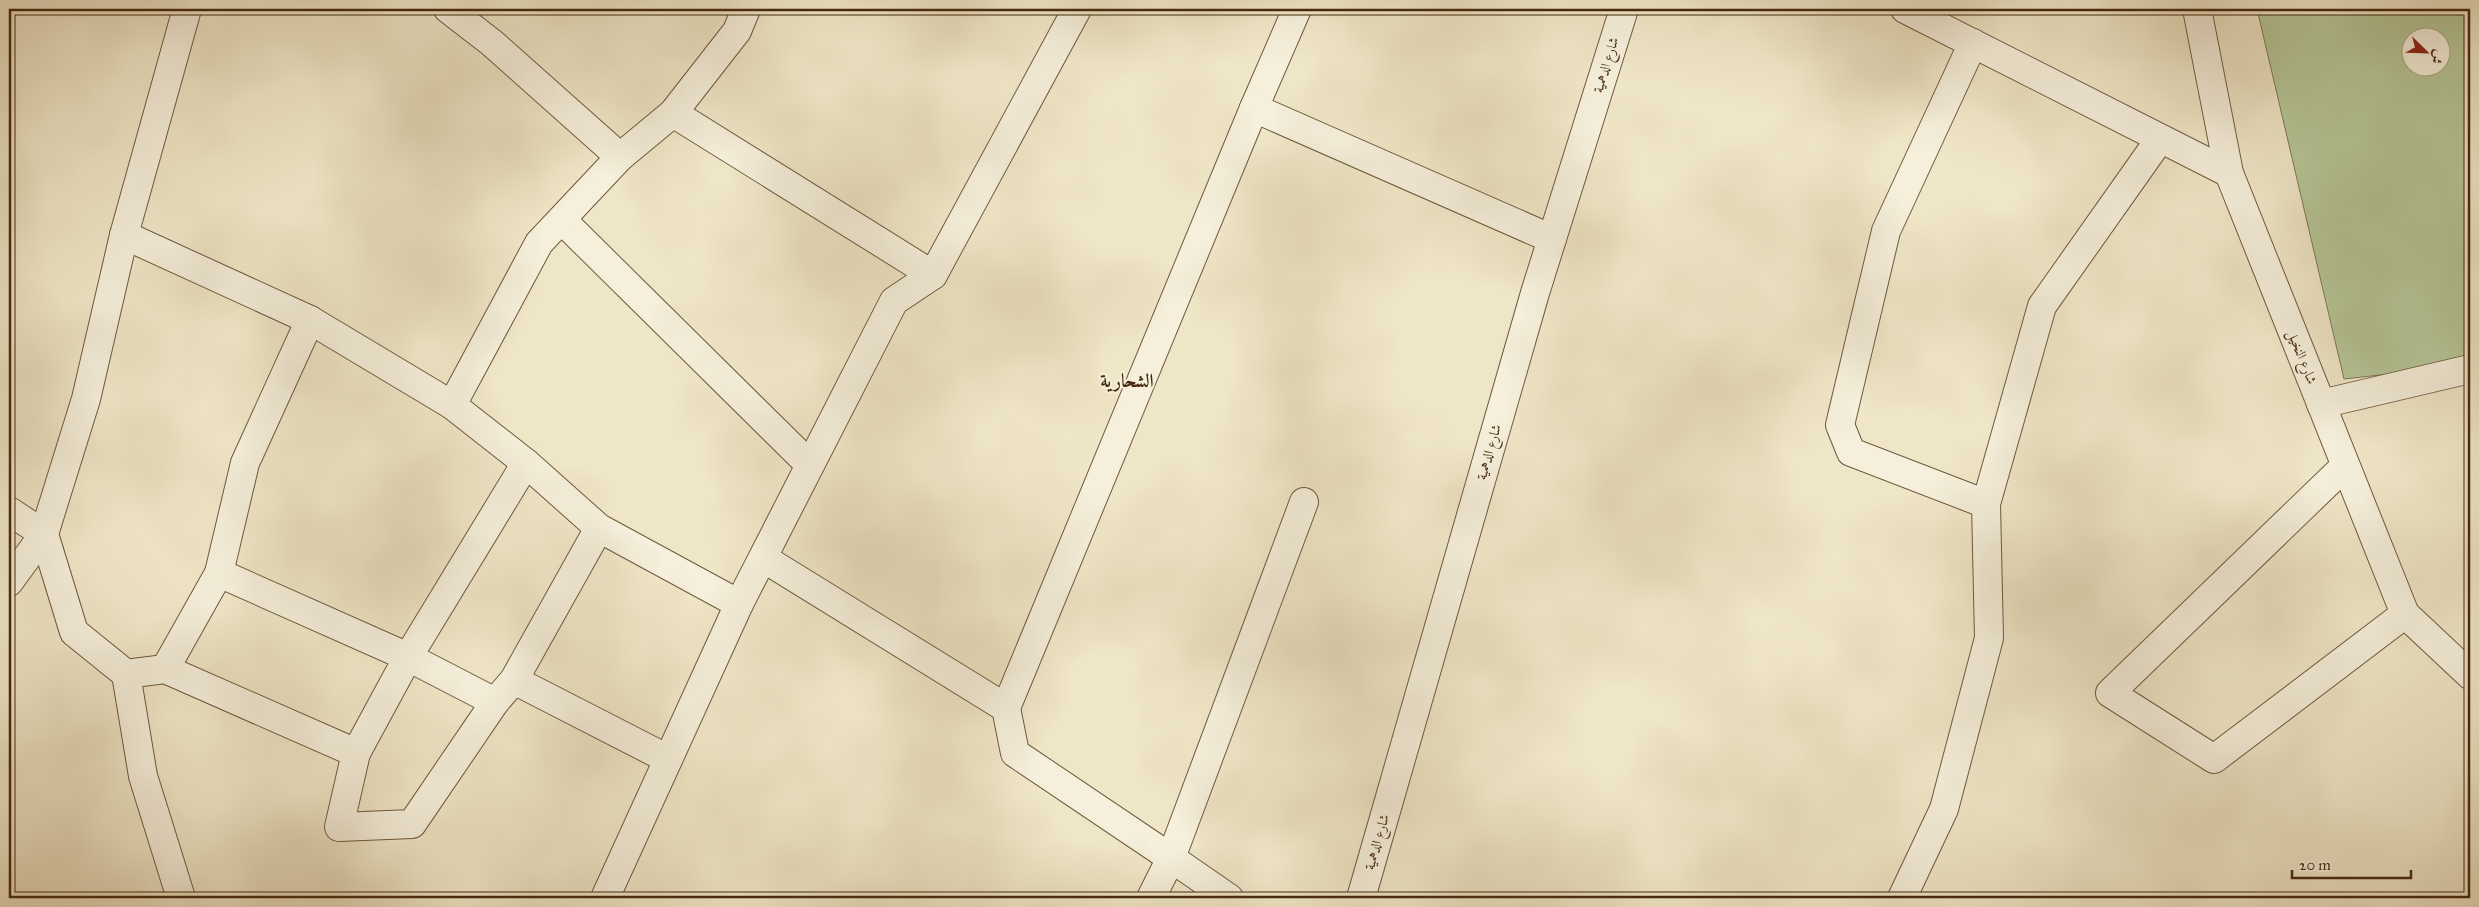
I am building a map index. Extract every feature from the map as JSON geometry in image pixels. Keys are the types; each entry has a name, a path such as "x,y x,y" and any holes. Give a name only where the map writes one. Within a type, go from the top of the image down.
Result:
{"street":[{"path":"9,582 44,534 86,399 124,235 186,9"},
{"path":"448,9 492,43 620,157"},
{"path":"452,405 539,243 620,157 673,113 737,31 746,9"},
{"path":"605,898 739,604 894,301 933,275 1078,9"},
{"path":"1229,898 1015,753 1006,708 1254,108 1297,9"},
{"name":"شارع الدهمية","path":"1361,898 1552,240 1624,9"},
{"path":"1905,9 2229,174"},
{"name":"شارع النخيل","path":"2197,9 2229,174 2404,614 2470,675"},
{"path":"1972,43 1886,231 1840,425 1851,452 1986,504"},
{"path":"1254,108 1552,240"},
{"path":"673,113 933,275"},
{"path":"1902,898 1944,809 1989,638 1986,504 2042,306 2160,139"},
{"path":"562,220 810,464"},
{"path":"124,235 310,320 452,405 526,463 599,528 739,604"},
{"path":"165,669 219,573 245,463 310,320"},
{"path":"2321,404 2470,369"},
{"path":"526,463 408,657 356,753 339,827 412,824 496,702 514,680 599,528"},
{"path":"2345,466 2110,693 2214,759 2404,614"},
{"path":"1151,898 1171,858 1304,502"},
{"path":"9,511 44,534 74,632 126,674 143,776 181,898"},
{"path":"763,558 1006,708"},
{"path":"219,573 408,657 496,702"},
{"path":"126,674 165,669 356,753"},
{"path":"514,680 668,759"}],"green space":[{"path":"2257,9 2470,9 2470,365 2344,379"}],"district":[{"name":"الشحارية","path":"1127,380"}]}
